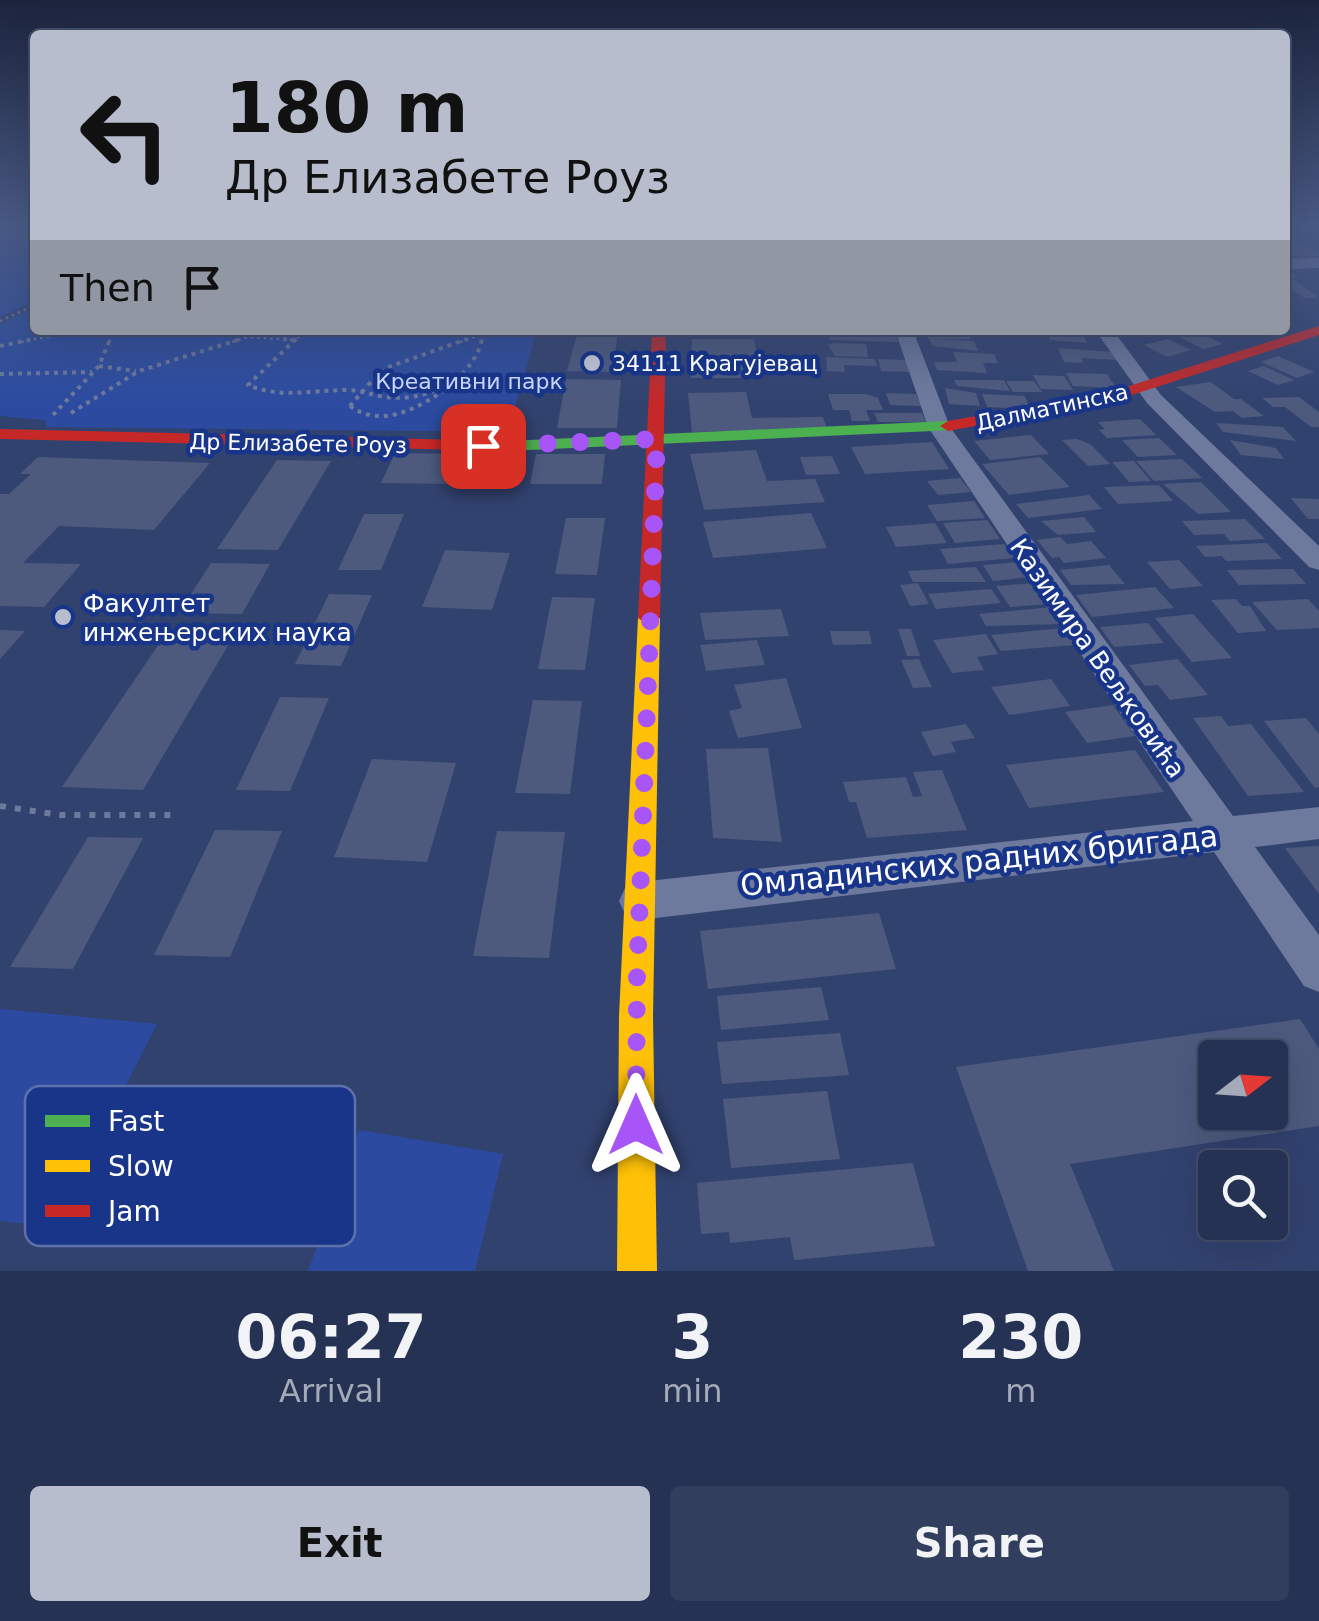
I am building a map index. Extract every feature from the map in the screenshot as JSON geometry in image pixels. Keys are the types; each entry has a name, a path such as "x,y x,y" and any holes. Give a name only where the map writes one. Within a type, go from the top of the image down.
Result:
{"street":[{"name":"Далматинска","path":"657,439 939,427 1026,417 1145,386 1319,330"},
{"path":"637,1271 639,901 658,335"},
{"name":"Казимира Вељковића","path":"906,335 939,427 1319,972"},
{"path":"1108,335 1145,386 1319,561"},
{"name":"Др Елизабете Роуз","path":"0,434 367,446 657,439"},
{"name":"Омладинских радних бригада","path":"639,901 1319,823"}],"path":[{"path":"0,322 30,308"},
{"path":"0,346 56,335"},
{"path":"112,335 95,372 60,402 47,427 139,371 248,337"},
{"path":"243,335 294,340"},
{"path":"300,335 264,365 248,385 269,396 350,390 392,398 445,391"},
{"path":"477,335 386,368 350,406 379,418 420,407 445,391 474,363 484,335"},
{"path":"99,366 139,371"},
{"path":"0,374 95,372"},
{"path":"0,806 60,815 176,816"}],"green space":[{"path":"0,284 30,284 30,303 0,317"},
{"name":"Креативни парк","path":"30,309 30,335 536,335 508,432 47,427 45,420 0,416 0,324"},
{"path":"0,1009 157,1024 126,1086 25,1086 25,1224 0,1221"},
{"path":"359,1130 503,1154 475,1271 308,1271 317,1246 355,1246 355,1141"}],"building":[{"path":"1290,284 1301,284 1319,298 1305,298 1290,289"},
{"path":"577,335 618,335 612,372 567,371"},
{"path":"829,335 895,335 898,342 830,340"},
{"path":"926,335 969,335 971,339 939,340 974,341 978,351 933,346"},
{"path":"1048,335 1083,335 1087,343 1050,340"},
{"path":"1176,335 1205,335 1223,344 1203,349"},
{"path":"692,339 754,339 759,363 744,363 746,378 691,378"},
{"path":"1168,339 1191,350 1167,357 1144,345"},
{"path":"866,344 868,357 835,356 828,345"},
{"path":"1058,348 1112,352 1117,360 1081,358 1083,363 1064,362"},
{"path":"953,352 994,354 998,363 983,363 987,373 937,370 934,362 957,362"},
{"path":"1278,356 1314,372 1297,378 1261,362"},
{"path":"826,357 875,359 877,366 844,365 845,372 827,371"},
{"path":"878,359 906,360 911,372 881,371"},
{"path":"1264,366 1294,380 1278,385 1248,371"},
{"path":"1066,373 1107,374 1116,388 1073,386"},
{"path":"1033,375 1064,376 1073,390 1041,389"},
{"path":"566,379 621,380 617,428 557,428"},
{"path":"954,380 1004,380 1010,391 957,386"},
{"path":"1006,381 1034,381 1042,392 1013,392"},
{"path":"1211,382 1264,416 1242,418 1233,411 1215,412 1176,387"},
{"path":"945,388 976,393 980,406 949,404"},
{"path":"746,392 752,418 823,417 827,429 692,432 688,393"},
{"path":"886,393 916,394 921,406 890,405"},
{"path":"828,394 866,394 878,398 883,410 866,410 870,421 852,421 849,410 833,410"},
{"path":"982,394 1025,396 1030,409 987,407"},
{"path":"1299,397 1319,412 1319,427 1311,427 1285,407 1273,407 1262,398"},
{"path":"874,413 922,413 926,422 878,422"},
{"path":"1140,419 1156,435 1107,438 1099,430 1105,429 1098,422"},
{"path":"1216,423 1283,427 1296,441 1223,432"},
{"path":"1031,435 1049,454 990,460 974,441"},
{"path":"1159,438 1177,455 1138,457 1122,440"},
{"path":"1077,439 1090,444 1110,464 1088,466 1062,440"},
{"path":"1230,440 1276,448 1284,459 1241,455"},
{"path":"932,442 949,469 865,474 851,447"},
{"path":"756,450 767,481 815,479 825,502 704,510 690,454"},
{"path":"395,453 463,454 452,484 381,483"},
{"path":"536,454 605,454 602,484 530,484"},
{"path":"832,456 840,474 806,475 800,457"},
{"path":"38,457 210,463 154,530 59,526 23,563 81,564 44,607 0,606 0,494 9,494 31,474 20,474"},
{"path":"1040,457 1070,487 1009,495 982,464"},
{"path":"1182,459 1202,478 1154,481 1136,461"},
{"path":"277,460 331,461 278,550 217,549"},
{"path":"1134,461 1151,481 1129,482 1112,462"},
{"path":"960,478 971,492 938,495 927,481"},
{"path":"1201,482 1231,512 1198,514 1163,484"},
{"path":"1159,485 1173,501 1118,504 1104,487"},
{"path":"1089,495 1102,509 1028,518 1016,504"},
{"path":"1291,498 1319,499 1319,519 1308,519"},
{"path":"974,501 985,518 937,521 927,505"},
{"path":"811,513 827,548 713,558 703,522"},
{"path":"364,514 404,514 381,570 338,570"},
{"path":"1084,517 1096,532 1058,535 1041,521"},
{"path":"566,518 605,518 597,575 555,574"},
{"path":"1245,519 1265,539 1230,541 1224,534 1194,535 1182,521"},
{"path":"987,520 1000,539 955,543 943,523"},
{"path":"935,523 947,543 896,547 886,527"},
{"path":"1060,537 1067,544 1091,541 1106,558 1064,563 1059,557 1052,558 1037,540"},
{"path":"1267,543 1282,559 1226,561 1222,556 1205,557 1196,546"},
{"path":"1004,544 1014,558 948,564 940,549"},
{"path":"445,550 510,553 492,610 422,607"},
{"path":"1179,560 1203,586 1170,589 1147,562"},
{"path":"1018,562 1028,577 993,581 983,565"},
{"path":"211,563 270,564 242,614 179,613"},
{"path":"1109,565 1125,584 1071,585 1060,570"},
{"path":"976,567 986,582 913,582 908,571"},
{"path":"1293,569 1306,584 1239,585 1227,570"},
{"path":"918,583 929,604 910,606 900,585"},
{"path":"1035,583 1049,604 1010,607 996,586"},
{"path":"1155,587 1174,608 1092,617 1076,595"},
{"path":"991,589 1001,603 936,609 928,594"},
{"path":"329,594 372,595 341,666 295,664"},
{"path":"552,597 595,598 585,670 538,669"},
{"path":"1236,599 1242,606 1250,606 1266,631 1238,633 1211,600"},
{"path":"1308,599 1319,611 1319,628 1277,630 1252,602"},
{"path":"1052,607 1063,624 986,626 979,614"},
{"path":"781,609 789,636 705,640 700,613"},
{"path":"1193,614 1232,658 1192,662 1155,618"},
{"path":"1148,623 1164,643 1114,647 1100,627"},
{"path":"1064,628 1075,645 1001,651 991,635"},
{"path":"898,629 911,629 920,656 907,656"},
{"path":"0,630 25,631 0,659"},
{"path":"830,631 869,631 872,644 833,645"},
{"path":"986,634 998,654 977,657 984,670 952,673 933,640"},
{"path":"165,635 233,637 143,790 62,787"},
{"path":"757,640 765,665 706,671 700,645"},
{"path":"919,659 932,687 913,688 901,660"},
{"path":"1178,659 1208,695 1170,700 1158,685 1145,686 1129,665"},
{"path":"786,678 802,728 738,738 729,711 742,708 734,685"},
{"path":"1051,679 1070,706 1009,715 991,687"},
{"path":"280,697 329,698 290,791 236,790"},
{"path":"533,700 582,701 570,794 515,793"},
{"path":"1113,705 1135,736 1087,743 1065,712"},
{"path":"1221,716 1228,726 1251,724 1304,792 1248,796 1193,718"},
{"path":"1306,718 1319,734 1319,787 1315,788 1264,721"},
{"path":"966,724 975,738 951,742 956,752 933,756 921,732"},
{"path":"768,748 782,842 713,838 706,749"},
{"path":"1135,750 1164,792 1029,808 1006,765"},
{"path":"372,759 456,763 427,862 334,857"},
{"path":"942,770 967,830 867,838 856,802 849,802 843,782 906,777 913,797 922,796 913,772"},
{"path":"215,830 282,831 230,957 154,955"},
{"path":"497,831 565,832 549,958 473,956"},
{"path":"88,837 143,838 73,969 10,967"},
{"path":"1319,846 1319,894 1285,848"},
{"path":"879,913 896,969 708,989 700,931"},
{"path":"821,987 829,1020 721,1030 717,996"},
{"path":"1300,1019 1319,1049 1319,1126 1070,1164 1114,1271 1028,1271 956,1067"},
{"path":"840,1033 849,1075 722,1084 717,1042"},
{"path":"827,1091 840,1159 731,1168 723,1099"},
{"path":"913,1163 935,1246 794,1260 790,1237 730,1243 729,1232 701,1234 697,1183"}],"traffic: fast":[{"path":"506,446 948,426"}],"traffic: slow":[{"path":"637,1271 636,1016 649,618"}],"traffic: jam":[{"path":"948,426 1110,397 1319,330"},
{"path":"649,618 659,335"},
{"path":"0,434 506,446"}],"place":[{"name":"34111 Крагујевац","path":"592,363"},
{"name":"Факултет инжењерских наука","path":"63,617"}],"route":[{"path":"483,446 657,439 637,978 636,1125"}]}
